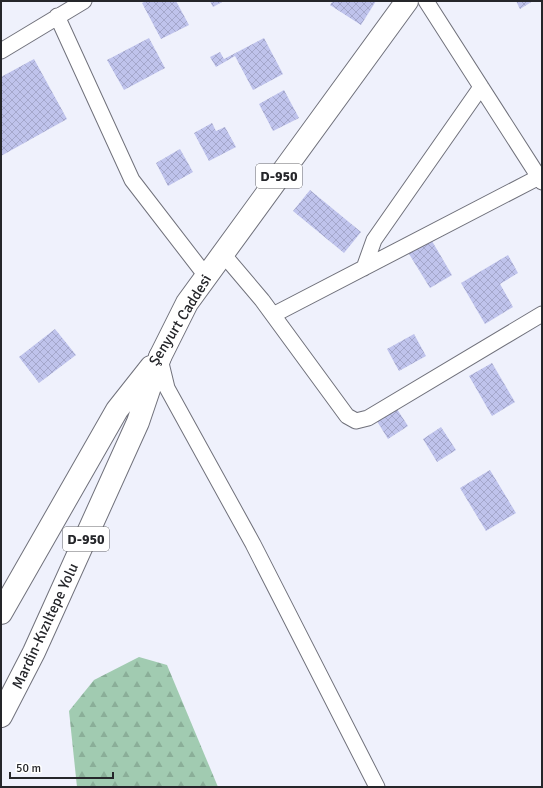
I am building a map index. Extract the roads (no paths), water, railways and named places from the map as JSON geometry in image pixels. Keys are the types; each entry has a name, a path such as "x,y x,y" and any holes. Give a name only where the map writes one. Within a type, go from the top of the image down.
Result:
{"main road":[{"name":"Şenyurt Caddesi","path":"1,613 117,410 160,357 187,303 407,1"},
{"name":"Mardin-Kızıltepe Yolu","path":"2,714 34,652 138,422 160,357"}],"street":[{"path":"1,51 84,1"},
{"path":"273,316 540,179 426,1"},
{"path":"57,16 132,180 206,276"},
{"path":"364,268 374,240 481,87"},
{"path":"223,254 273,316 347,416 356,421 368,418 542,314"},
{"path":"160,357 167,388 253,544 377,787"}]}
